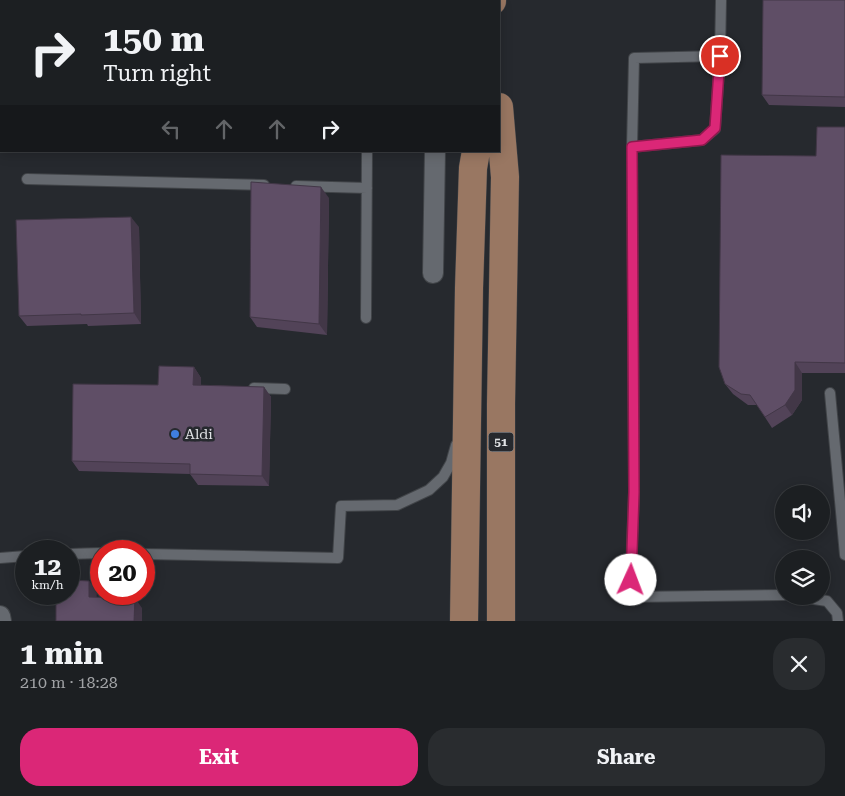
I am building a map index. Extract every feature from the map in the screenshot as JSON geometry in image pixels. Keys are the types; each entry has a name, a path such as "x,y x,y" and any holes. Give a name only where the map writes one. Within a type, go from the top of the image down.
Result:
{"main road":[{"name":"51","path":"500,119 505,177 501,404 501,621"},
{"path":"460,614 473,168 476,152"}],"street":[{"path":"432,273 435,152"},
{"path":"0,616 1,621"}],"lane":[{"path":"632,147 702,140 715,128 720,56 721,0"},
{"path":"720,56 634,58 632,147 634,492 630,597 775,595"},
{"path":"366,318 367,152"},
{"path":"27,179 367,188"},
{"path":"242,388 285,389"},
{"path":"830,392 845,555"},
{"path":"155,554 338,558 341,506 397,505 429,490 443,477 451,462 467,414"},
{"path":"0,558 15,557"},
{"path":"830,605 837,613 838,621"}],"building":[{"path":"763,0 845,0 845,97 762,95"},
{"path":"817,127 845,127 845,363 795,362 795,390 785,405 765,417 750,395 741,394 725,384 719,367 721,155 816,156"},
{"path":"251,182 321,187 319,324 250,317"},
{"path":"131,217 134,313 19,316 16,220"},
{"name":"Aldi","path":"159,366 194,367 193,385 264,387 262,476 190,474 190,464 72,461 73,384 158,385"},
{"path":"80,581 89,581 90,605 135,605 134,621 56,621 56,605 80,605"}],"place":[{"name":"Aldi","path":"175,434"}],"route":[{"path":"631,580 634,492 632,147 702,140 715,128 720,56"}]}
